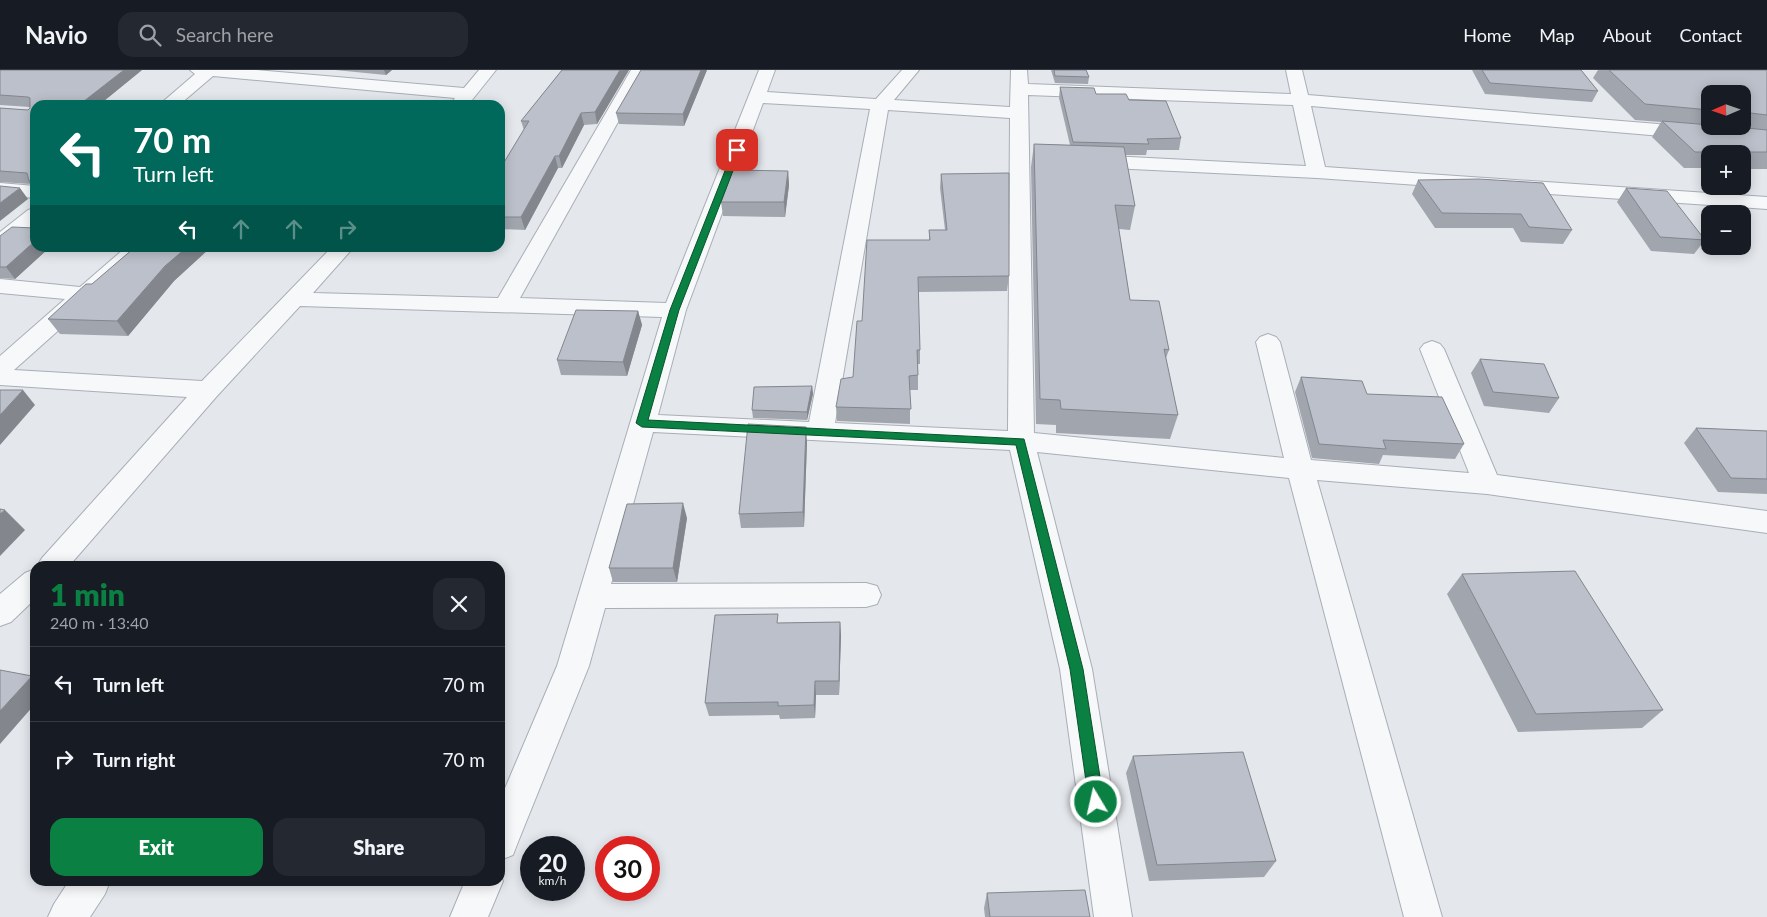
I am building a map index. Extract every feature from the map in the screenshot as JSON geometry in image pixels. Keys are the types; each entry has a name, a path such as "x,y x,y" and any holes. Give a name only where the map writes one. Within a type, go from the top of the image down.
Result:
{"street":[{"path":"174,100 207,70 464,99 488,70"},
{"path":"506,304 639,70"},
{"path":"505,830 573,666 675,310 767,70"},
{"path":"820,432 880,105 911,70"},
{"path":"1294,70 1317,172"},
{"path":"1113,917 1076,669 1021,441 1029,158 1019,113 1019,80 1300,100 1767,139"},
{"path":"757,97 1019,113"},
{"path":"1069,160 1317,172 1767,203"},
{"path":"0,189 30,192"},
{"path":"0,242 30,218"},
{"path":"0,369 132,252"},
{"path":"56,561 208,390 338,252"},
{"path":"0,286 85,294"},
{"path":"296,299 675,310"},
{"path":"1268,342 1300,470 1423,917"},
{"path":"1432,349 1487,484"},
{"path":"0,377 208,390"},
{"path":"642,423 1021,441 1300,470 1487,484 1767,522"},
{"path":"0,613 30,586"},
{"path":"592,596 866,595"},
{"path":"67,917 89,886"},
{"path":"469,917 482,886"}],"building":[{"path":"0,70 124,70 85,100 30,100 28,97 0,95"},
{"path":"562,70 620,70 595,112 581,113 559,156 555,156 521,217 505,217 505,161 529,121 521,121"},
{"path":"641,70 701,70 683,114 616,113"},
{"path":"1054,70 1086,70 1089,77 1055,76"},
{"path":"1482,70 1581,70 1598,91 1490,83"},
{"path":"1609,70 1767,70 1767,115 1751,113 1751,85 1701,85 1701,109 1645,104"},
{"path":"1060,87 1094,88 1096,94 1126,94 1129,100 1166,101 1181,138 1147,139 1149,144 1073,142"},
{"path":"0,108 28,110 30,108 29,181 27,173 0,171"},
{"path":"1662,121 1701,124 1701,135 1751,135 1751,128 1767,130 1767,152 1751,152 1751,145 1701,145 1701,152 1695,152"},
{"path":"1034,144 1124,147 1135,206 1115,205 1130,300 1159,301 1169,350 1164,349 1178,415 1061,409 1060,400 1040,399"},
{"path":"733,170 788,171 784,202 721,202"},
{"path":"1009,173 1009,276 918,277 920,350 917,350 918,375 909,376 911,409 836,407 841,379 853,377 857,321 862,321 867,240 930,240 929,230 947,230 941,174"},
{"path":"1479,179 1543,183 1572,230 1529,227 1521,214 1442,213 1418,180"},
{"path":"0,186 20,188 0,203"},
{"path":"1626,188 1667,191 1701,235 1701,240 1660,237"},
{"path":"12,227 30,228 30,245 6,267 0,267 0,236"},
{"path":"129,252 181,252 165,266 117,321 48,319 86,284 92,284"},
{"path":"576,310 638,311 623,362 557,360"},
{"path":"1480,359 1544,364 1559,398 1493,392"},
{"path":"1301,377 1362,381 1367,394 1442,397 1464,444 1383,440 1386,449 1319,444"},
{"path":"812,386 807,412 752,410 754,387"},
{"path":"0,390 23,390 0,415"},
{"path":"748,424 806,427 803,512 739,514"},
{"path":"1696,428 1767,431 1767,479 1731,478"},
{"path":"683,503 673,568 609,568 627,504"},
{"path":"1575,571 1663,710 1536,714 1462,574"},
{"path":"778,614 777,623 840,622 839,681 815,681 814,705 778,706 778,702 705,703 715,615"},
{"path":"0,670 30,676 30,678 0,711"},
{"path":"1243,752 1276,861 1157,865 1133,756"},
{"path":"1085,890 1090,917 990,917 987,893"}],"route":[{"path":"737,150 675,310 642,423 1021,441 1076,669 1096,802"}]}
